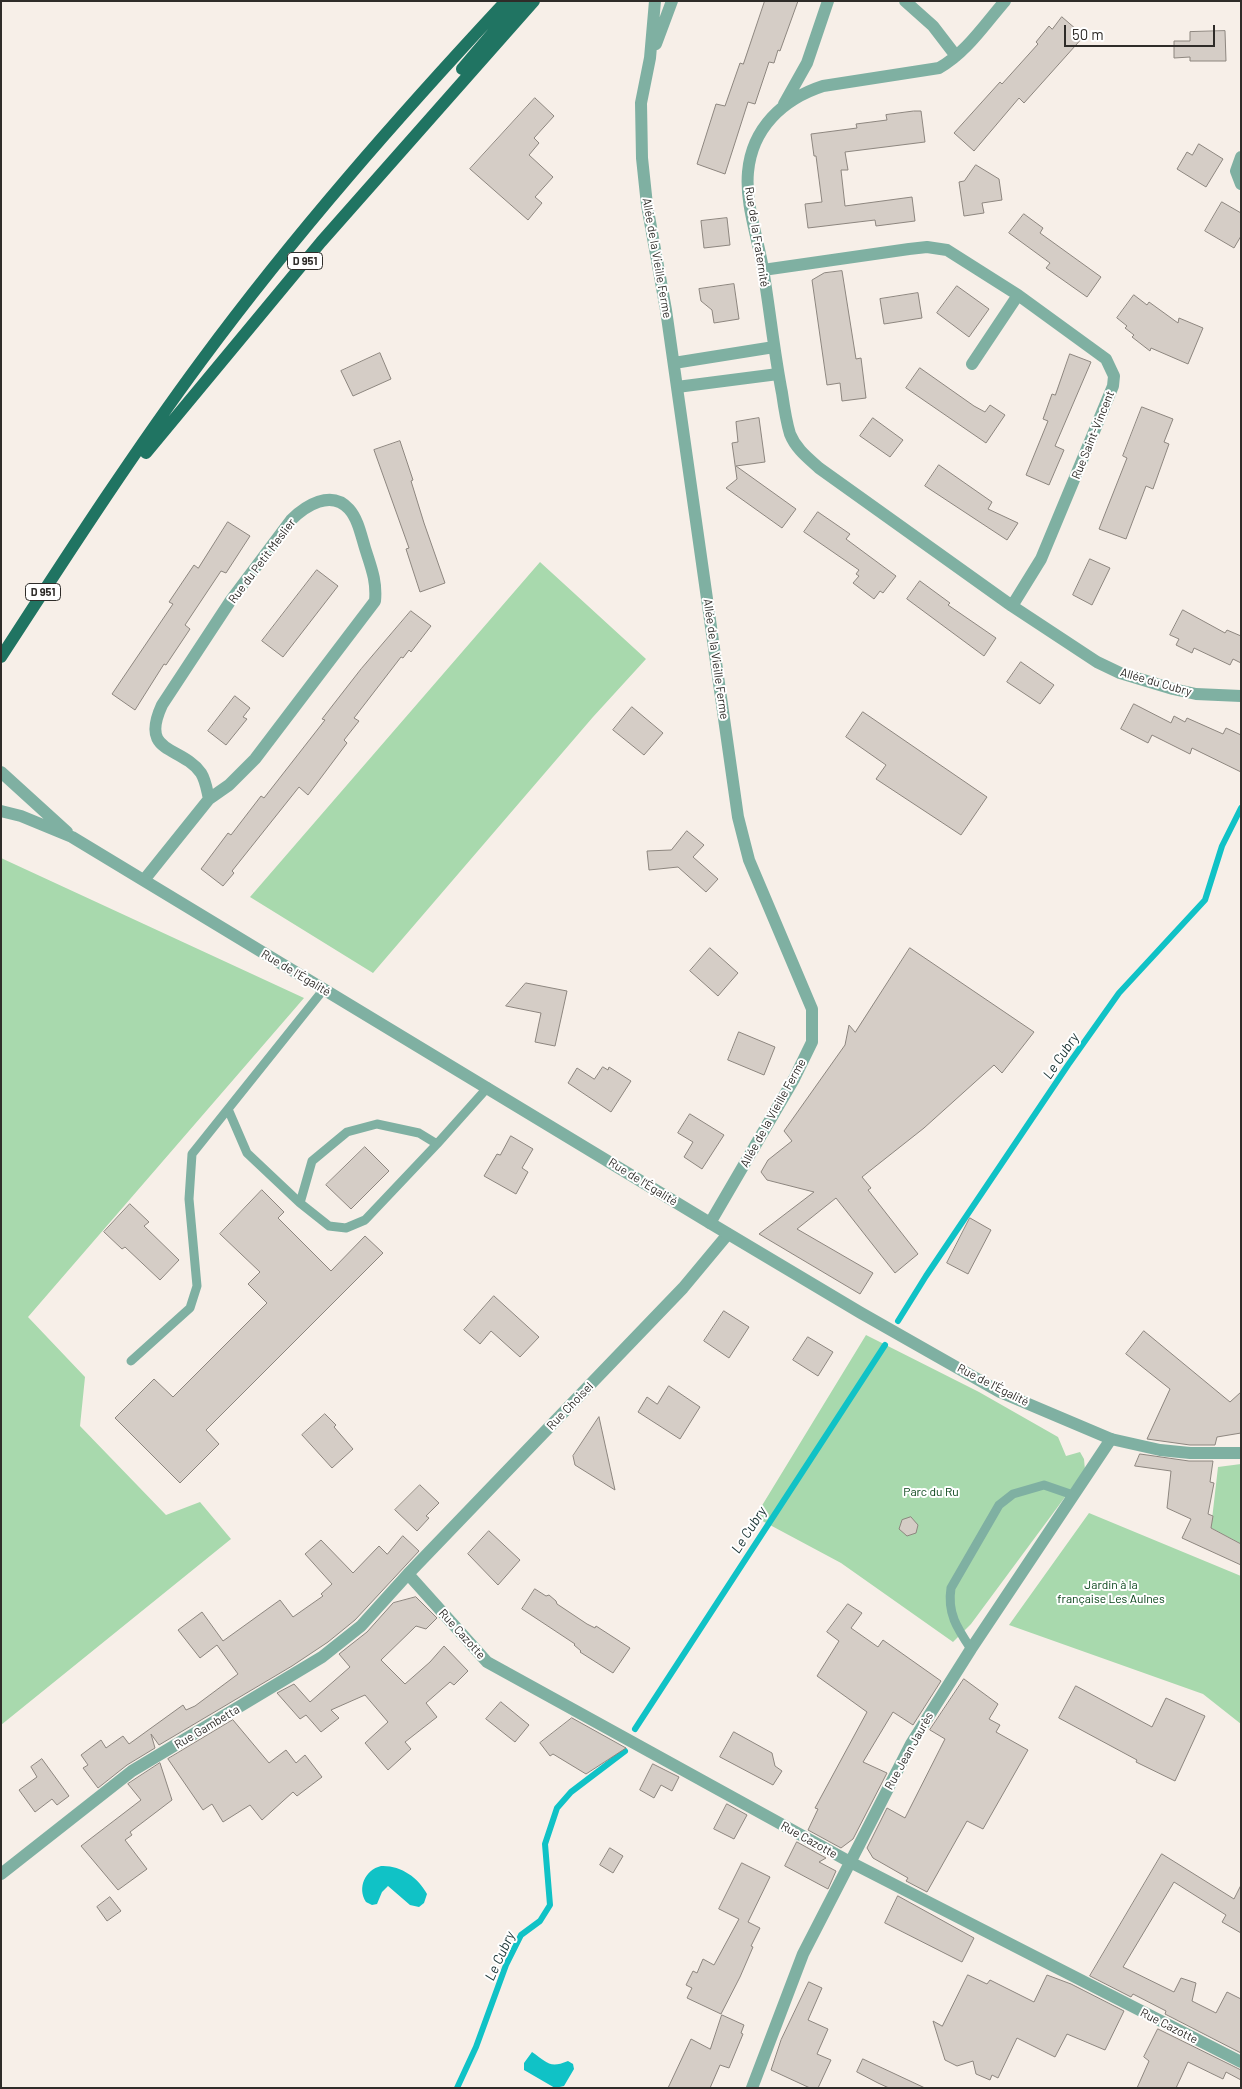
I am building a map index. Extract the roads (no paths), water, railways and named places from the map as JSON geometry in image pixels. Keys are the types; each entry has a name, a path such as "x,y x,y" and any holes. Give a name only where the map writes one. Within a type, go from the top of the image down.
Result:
{"main road":[{"name":"D 951","path":"1,657 84,528 202,360 305,229 443,68 506,1"},
{"name":"D 951","path":"416,135 457,75 520,1"},
{"name":"D 951","path":"84,528 321,242 534,1"}],"street":[{"name":"Allée de la Vieille Ferme","path":"655,1 650,58 641,103 642,158 647,205 674,363 738,817 749,860 812,1009 812,1042 798,1072 710,1223"},
{"name":"Allée de la Vieille Ferme","path":"650,58 672,1"},
{"name":"Rue de la Fraternité","path":"783,106 807,63 828,1"},
{"path":"905,1 933,26 956,56"},
{"name":"Rue de la Fraternité","path":"774,348 763,270 749,198 748,172 755,145 770,118 796,97 823,86 939,68 956,56 1005,1"},
{"path":"1241,157 1236,172 1241,184"},
{"name":"Rue Saint-Vincent","path":"763,270 909,249 933,248 956,254 1018,295 1106,359 1114,376 1113,386 1041,560 1012,606"},
{"path":"972,364 1018,295"},
{"path":"674,363 774,348 790,434 801,452 819,468 1012,606"},
{"path":"677,387 778,374"},
{"name":"Rue du Petit Meslier","path":"144,880 209,800 229,785 255,759 375,601 377,586 358,526 349,510 342,503 331,500 317,501 302,509 291,520 231,600 162,705 155,720 154,730 159,740 167,749 193,765 201,773 209,800"},
{"name":"Allée du Cubry","path":"1012,606 1077,650 1120,673 1146,682 1196,694 1241,696"},
{"name":"Rue de l'Égalité","path":"1,772 72,837"},
{"name":"Rue de l'Égalité","path":"1,811 21,816 72,837 488,1087 728,1234 861,1313 1000,1392 1111,1439 1160,1450 1190,1453 1241,1453"},
{"name":"Rue Choisel","path":"408,1574 683,1288 728,1234"},
{"name":"Rue Jean Jaurès","path":"752,2088 803,1954 911,1744 971,1648 1111,1439"},
{"name":"Rue Cazotte","path":"408,1574 487,1662 850,1862 1241,2062"},
{"name":"Rue Gambetta","path":"1,1874 132,1772 322,1657 361,1626 408,1574"}],"lane":[{"path":"131,1361 190,1308 197,1286 189,1199 192,1154 324,989"},
{"path":"228,1109 247,1153 300,1203 329,1226 346,1228 365,1220 488,1087"},
{"path":"300,1203 312,1161 347,1132 377,1124 419,1133 437,1144"},
{"path":"971,1648 952,1616 949,1602 951,1588 999,1505 1013,1494 1044,1485 1073,1495"}],"water":[{"path":"381,1866 402,1870 414,1877 427,1894 424,1903 419,1907 410,1905 388,1886 382,1892 377,1904 372,1905 366,1902 362,1891 364,1880 371,1871"},
{"path":"532,2052 548,2063 556,2064 568,2061 573,2064 574,2069 564,2086 555,2088 524,2070 524,2063"}],"waterway":[{"name":"Le Cubry","path":"898,1321 926,1276 1068,1065 1119,993 1205,900 1222,846 1241,808"},
{"name":"Le Cubry","path":"635,1729 885,1345"},
{"name":"Le Cubry","path":"457,2088 476,2047 506,1965 521,1935 540,1921 550,1905 545,1844 557,1808 571,1792 625,1751"}],"park label":[{"name":"Parc du Ru","path":"931,1492"},
{"name":"Jardin à la française Les Aulnes","path":"1111,1592"}]}
